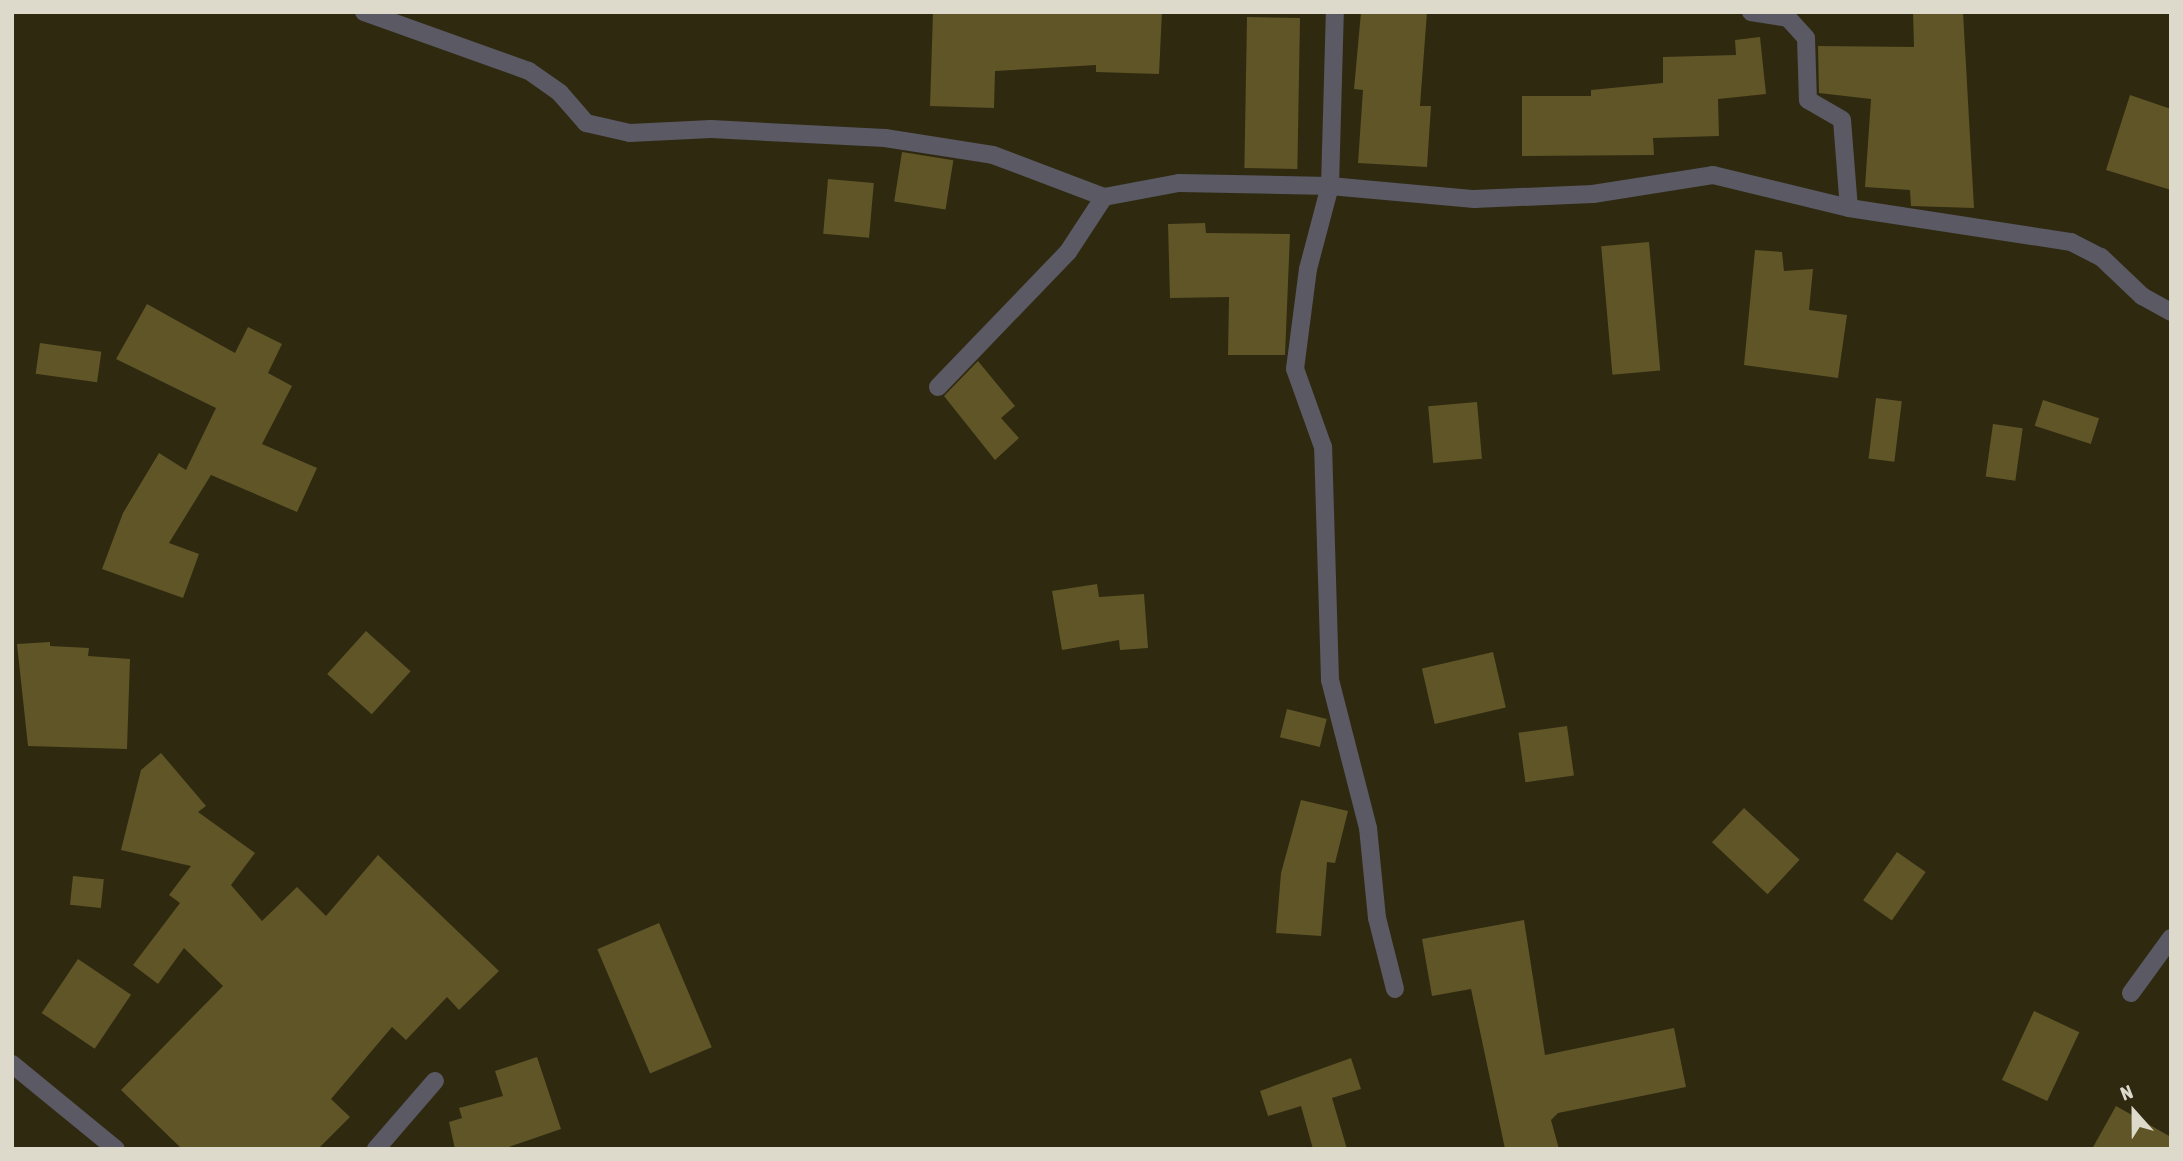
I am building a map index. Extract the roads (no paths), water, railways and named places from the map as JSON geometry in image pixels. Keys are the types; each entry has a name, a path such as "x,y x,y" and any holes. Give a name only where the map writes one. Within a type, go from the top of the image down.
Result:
{"street":[{"path":"364,12 529,71 560,93 586,123 630,133 711,129 885,138 993,155 1104,197 1179,183 1330,186 1474,199 1594,194 1713,175 1849,208 2071,242 2101,257 2142,296 2171,312"},
{"path":"1335,12 1330,186 1308,270 1296,369 1323,447 1330,680 1368,828 1377,918 1395,989"},
{"path":"1751,12 1788,18 1806,38 1808,100 1842,120 1849,208"},
{"path":"938,387 1068,252 1104,197"},
{"path":"2131,993 2171,938"},
{"path":"12,1064 116,1149"},
{"path":"376,1149 435,1081"}]}
